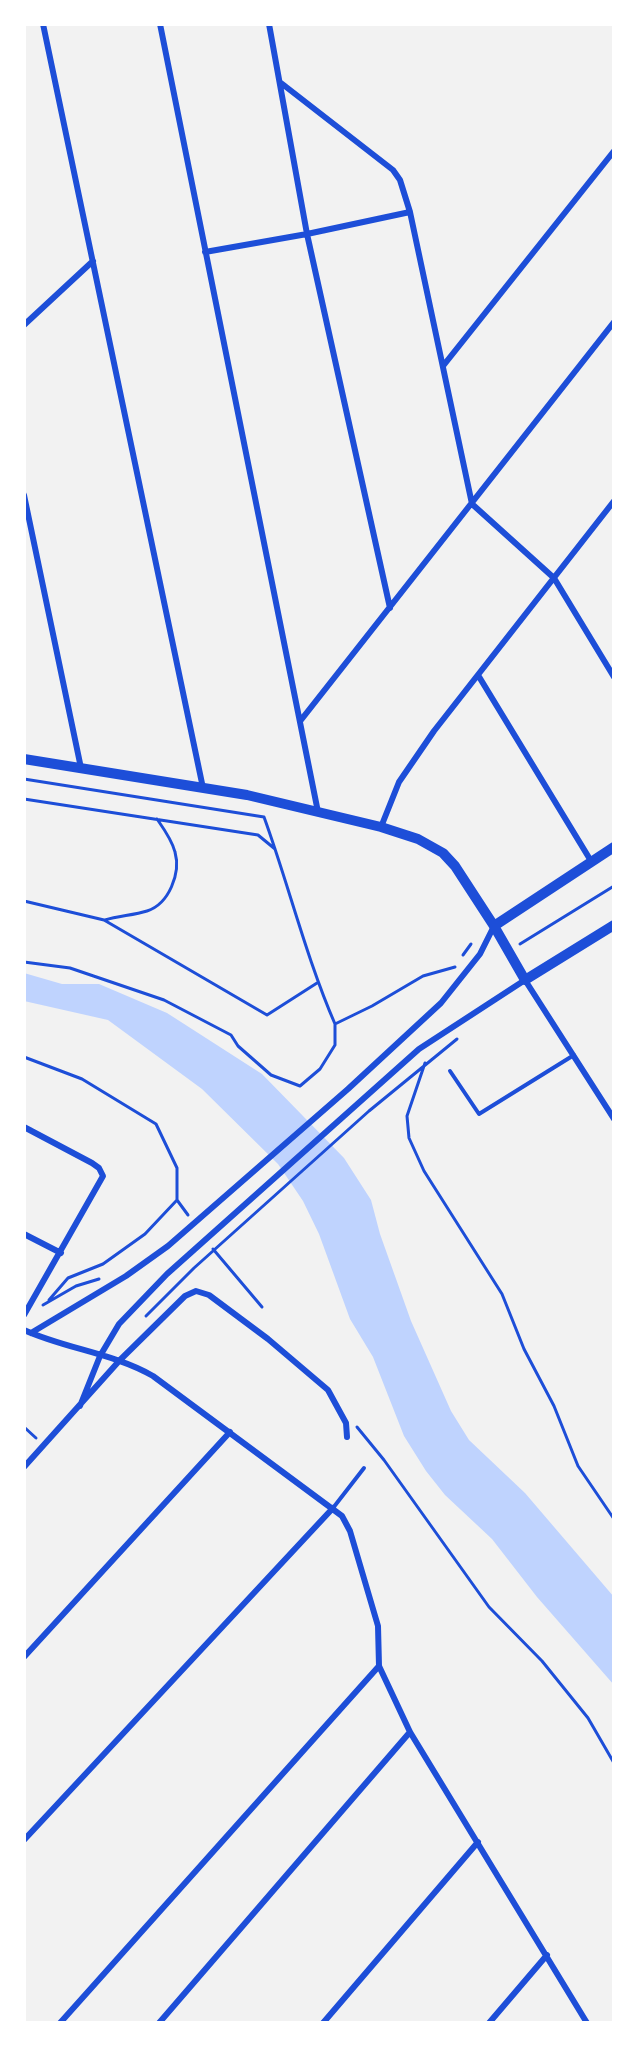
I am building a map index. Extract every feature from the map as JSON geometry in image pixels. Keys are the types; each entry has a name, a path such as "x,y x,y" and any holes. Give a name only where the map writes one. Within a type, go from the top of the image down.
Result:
{"street":[{"path":"43,24 203,788"},
{"path":"160,24 318,812"},
{"path":"269,24 307,234 390,608"},
{"path":"281,83 393,170 404,191 410,212 472,504 554,578 614,677"},
{"path":"443,366 614,151"},
{"path":"205,252 307,234 410,212"},
{"path":"24,325 93,261"},
{"path":"301,720 614,322"},
{"path":"24,495 81,768"},
{"path":"381,827 399,782 434,731 614,501"},
{"path":"478,675 591,861"},
{"path":"24,759 247,795 381,827 418,839 443,853 455,866 494,926 525,980 614,1119"},
{"path":"27,1332 126,1276 168,1246 348,1089 441,1003 488,941 494,926 614,847"},
{"path":"80,1406 100,1356 127,1315 183,1260 436,1036 614,926"},
{"path":"24,1127 92,1163 102,1173 101,1180 61,1253 24,1315"},
{"path":"24,1234 61,1253"},
{"path":"24,1467 120,1360 185,1296 196,1291 204,1292 268,1339 328,1390 346,1423 347,1437"},
{"path":"27,1332 100,1356 120,1360 168,1386 333,1508 350,1531 378,1626 378,1666 410,1732 587,2023"},
{"path":"24,1657 230,1432"},
{"path":"24,1840 333,1508"},
{"path":"60,2023 378,1666"},
{"path":"159,2023 410,1732"},
{"path":"323,2023 478,1842"},
{"path":"489,2023 547,1955"}],"lane":[{"path":"450,1071 479,1114 574,1055"},
{"path":"333,1508 364,1468"}],"path":[{"path":"24,779 264,817 317,983 334,1024 335,1045 320,1069 300,1086 271,1075 238,1046 231,1035 164,1000 70,968 24,962"},
{"path":"24,799 258,836 276,850"},
{"path":"104,920 149,911 166,897 176,877 176,853 168,834 157,819"},
{"path":"508,951 614,886"},
{"path":"24,901 104,920 267,1015 317,983"},
{"path":"448,976 478,934 488,941"},
{"path":"334,1024 372,1006 423,976 455,967"},
{"path":"146,1317 194,1268 369,1111 426,1062 459,1038"},
{"path":"24,1057 82,1079 156,1124 177,1168 177,1200"},
{"path":"426,1062 407,1116 409,1138 424,1171 502,1294 524,1349 554,1406 578,1466 614,1519"},
{"path":"40,1308 76,1286 108,1275"},
{"path":"354,1424 384,1460 489,1607 542,1661 588,1718 614,1763"},
{"path":"24,1427 38,1440 45,1432"}],"water":[{"path":"24,973 62,984 99,984 167,1013 262,1074 344,1158 371,1200 380,1234 411,1321 451,1411 469,1440 525,1493 614,1597 614,1685 537,1597 492,1539 445,1495 426,1471 404,1436 373,1357 350,1319 319,1234 303,1201 278,1164 202,1089 108,1020 24,1001"}]}
